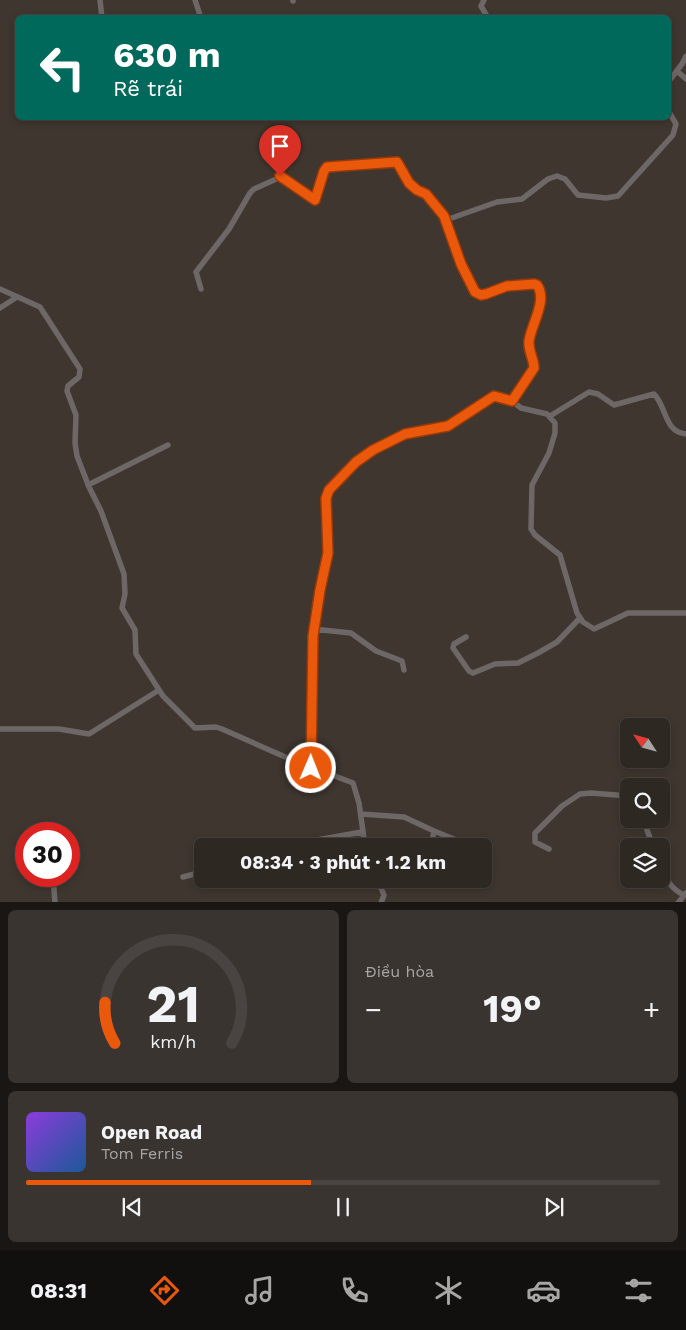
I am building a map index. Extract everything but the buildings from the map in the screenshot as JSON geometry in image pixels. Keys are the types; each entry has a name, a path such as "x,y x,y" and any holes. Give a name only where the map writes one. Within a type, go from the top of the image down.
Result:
{"street":[{"path":"100,0 102,15"},
{"path":"195,0 200,15"},
{"path":"484,0 481,6 486,15"},
{"path":"671,78 686,56"},
{"path":"677,71 686,79"},
{"path":"446,220 497,202 522,200 548,179 557,176 565,179 578,195 606,198 618,196 672,135 676,124 671,115"},
{"path":"201,289 196,272 229,229 247,197 254,189 280,176 315,200 327,167 395,161 409,183 417,190 426,194 446,220 461,264 475,292 481,295 507,286 534,284 540,290 539,308 529,342 534,368 512,401"},
{"path":"0,289 40,307 80,369 79,377 68,386 67,391 76,415 74,443 77,456 88,485 102,511 121,562 125,585 122,608 135,630 136,654 158,690 192,726 198,729 216,727 222,729 311,768 353,783 357,790 363,838"},
{"path":"0,308 17,297"},
{"path":"550,416 589,392 598,394 614,405 654,394 658,398 670,427 677,432 686,434"},
{"path":"311,768 313,629 328,553 326,498 331,486 367,454 405,434 448,426 494,396 512,401 521,408 550,416 555,423 556,428 549,453 533,481 531,529 535,535 560,555 570,595 579,619 594,629 628,613 686,613"},
{"path":"88,485 168,445"},
{"path":"466,637 454,644 453,648 469,671 474,673 495,664 518,663 538,653 557,642 579,619"},
{"path":"313,629 351,633 376,650 402,662 404,670"},
{"path":"0,729 60,729 86,734 115,719 158,690"},
{"path":"549,849 535,842 535,833 576,796 591,793 620,795"},
{"path":"361,814 404,817 452,838"},
{"path":"433,838 434,831"},
{"path":"328,838 362,832"},
{"path":"183,877 194,874"},
{"path":"670,885 676,892 685,894 678,902"},
{"path":"54,887 55,902"},
{"path":"381,888 384,895 381,902"}],"route":[{"path":"280,176 283,176 315,200 327,167 395,161 409,183 417,190 426,194 444,216 461,264 475,292 481,295 507,286 534,284 540,290 539,308 529,342 529,349 534,364 533,372 512,401 500,396 490,397 448,426 405,434 373,450 356,462 331,486 327,493 328,553 313,629 311,768"}]}
